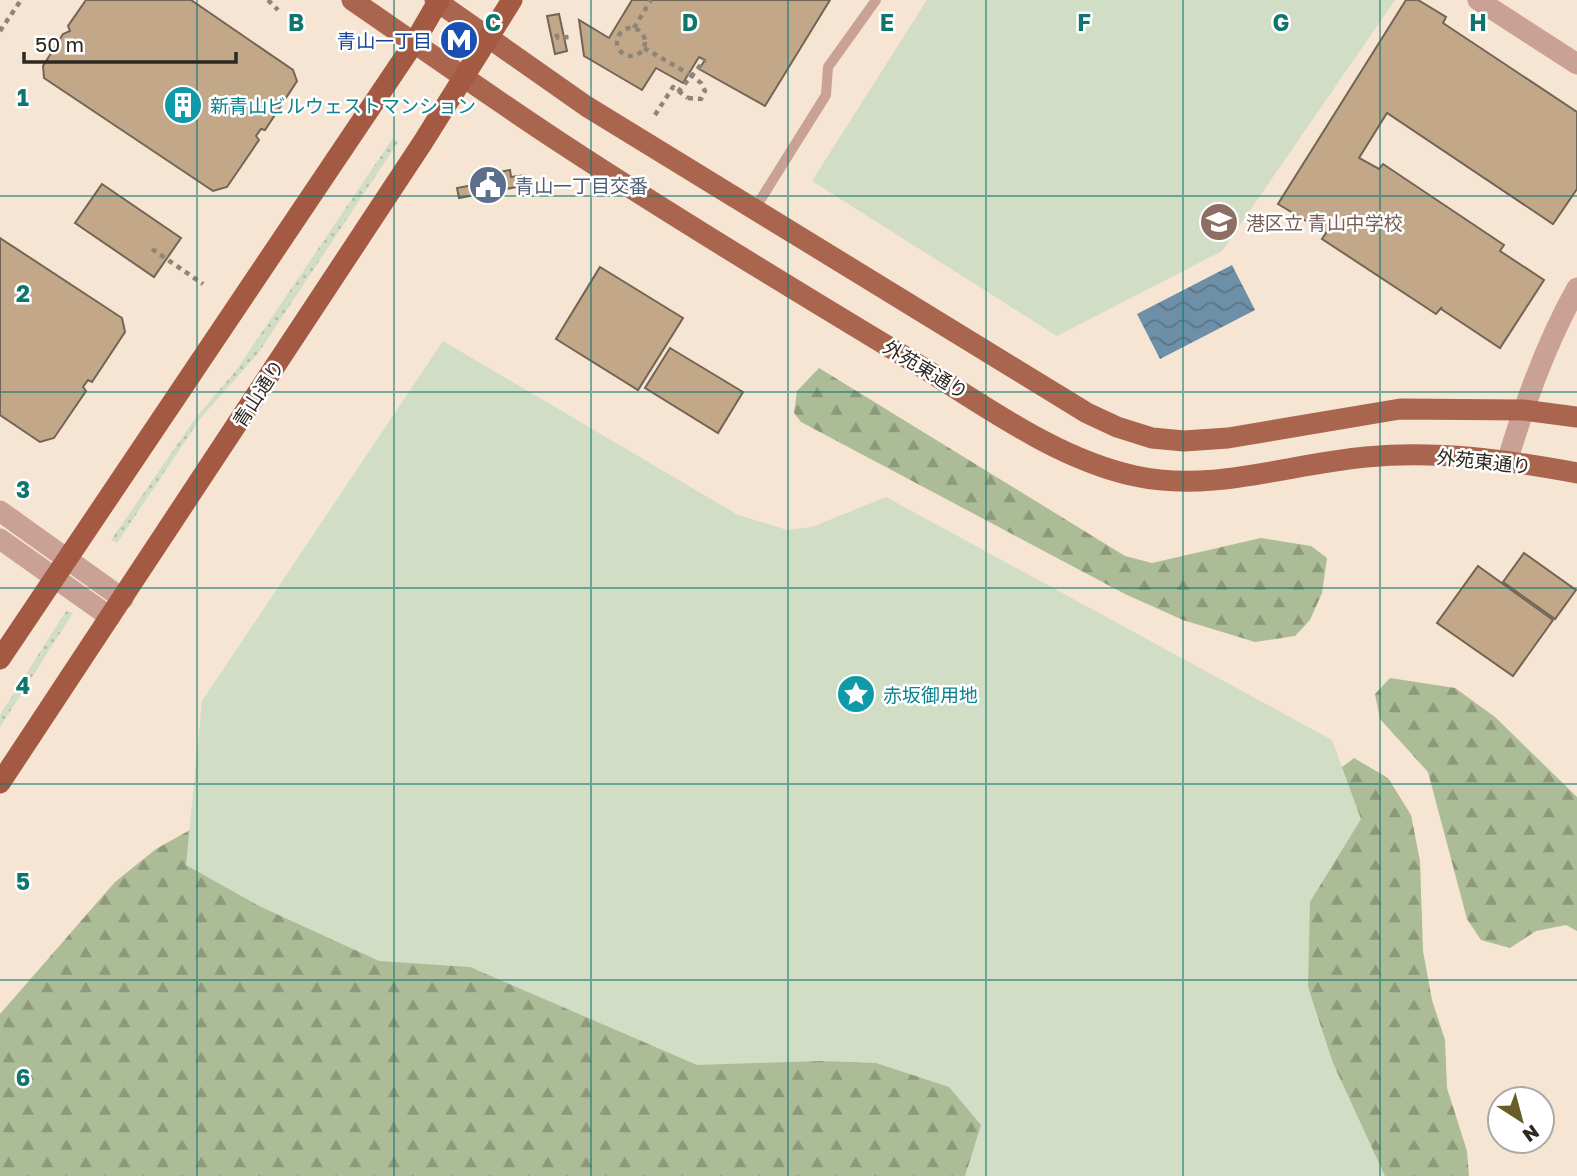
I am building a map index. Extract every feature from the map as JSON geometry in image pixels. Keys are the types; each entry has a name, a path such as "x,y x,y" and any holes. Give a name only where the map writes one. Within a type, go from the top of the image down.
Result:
{"highway":[{"name":"青山通り","path":"0,783 512,0"},
{"path":"0,659 414,43 437,1"}],"main road":[{"name":"外苑東通り","path":"352,0 562,144 1068,455 1136,476 1192,482 1388,455 1466,455 1577,473"},
{"path":"437,1 586,106 1087,413 1117,427 1152,438 1184,442 1228,438 1400,410 1522,410 1577,417"}],"street":[{"path":"1478,0 1577,64"},
{"path":"1507,462 1522,410 1557,324 1577,288"},
{"path":"0,511 123,598"},
{"path":"0,539 110,617"}],"lane":[{"path":"754,210 826,95 828,67 873,1"}],"path":[{"path":"0,31 21,0"},
{"path":"268,0 278,10"},
{"path":"634,28 644,38 643,48 632,56 623,54 617,47 622,31 634,28 651,0"},
{"path":"556,34 558,38 569,37"},
{"path":"643,48 701,81"},
{"path":"678,92 705,60"},
{"path":"655,115 673,87 688,98 701,99 705,91 701,83 691,76"},
{"path":"152,249 203,284"}],"green space":[{"path":"927,0 1395,0 1222,251 1057,336 812,181"},
{"path":"393,138 398,142 259,352 200,419 117,543 111,540 195,419 237,369"},
{"path":"443,341 738,515 787,530 812,527 886,497 1332,740 1361,819 1310,902 1308,987 1333,1063 1385,1176 965,1176 981,1125 949,1087 876,1063 821,1061 697,1065 470,967 379,961 259,906 186,865 202,701"},
{"path":"819,368 1125,556 1152,563 1261,538 1311,546 1327,558 1322,593 1310,620 1295,636 1255,642 1183,620 1125,594 801,422 794,413 797,391"},
{"path":"66,611 73,613 0,727 0,715"},
{"path":"1390,678 1455,688 1495,717 1577,797 1577,931 1566,925 1536,931 1510,948 1481,940 1467,919 1428,772 1380,719 1375,694"},
{"path":"1354,758 1388,778 1411,815 1420,861 1423,951 1432,1000 1445,1040 1447,1088 1467,1151 1469,1176 1350,1176 1259,907 1316,787"},
{"path":"197,826 922,1041 1036,1176 0,1176 0,1014 115,882 156,849"}],"water":[{"path":"1232,265 1255,310 1160,359 1137,314"}],"building":[{"name":"新青山ビルウェストマンション","path":"86,0 191,0 293,70 297,81 265,130 261,129 256,136 259,140 227,187 213,191 44,78 43,66 63,34 70,31 68,26"},
{"path":"632,0 830,0 765,106 699,69 705,60 699,57 683,83 656,68 642,90 584,56 579,20 609,38"},
{"path":"1406,0 1418,0 1446,17 1443,23 1577,112 1577,189 1553,224 1387,113 1359,158 1379,169 1383,164 1504,245 1500,251 1544,280 1500,348 1441,309 1442,307 1436,314 1322,239 1326,233 1278,204"},
{"path":"559,14 567,51 555,54 547,16"},
{"path":"510,170 511,177 525,175 527,185 459,198 457,188 489,182 488,174"},
{"path":"102,184 181,238 154,277 75,223"},
{"path":"0,238 122,318 125,332 92,382 88,380 83,387 86,391 54,438 40,442 0,415"},
{"path":"600,267 683,318 638,390 556,339"},
{"path":"670,348 743,392 718,433 645,388"},
{"path":"1524,553 1576,590 1555,619 1503,582"},
{"path":"1478,566 1553,620 1513,676 1437,623"}],"place":[{"name":"青山一丁目","path":"459,40"},
{"name":"新青山ビルウェストマンション","path":"183,105"},
{"name":"青山一丁目交番","path":"488,185"},
{"name":"港区立 青山中学校","path":"1219,222"},
{"name":"赤坂御用地","path":"856,694"}]}
